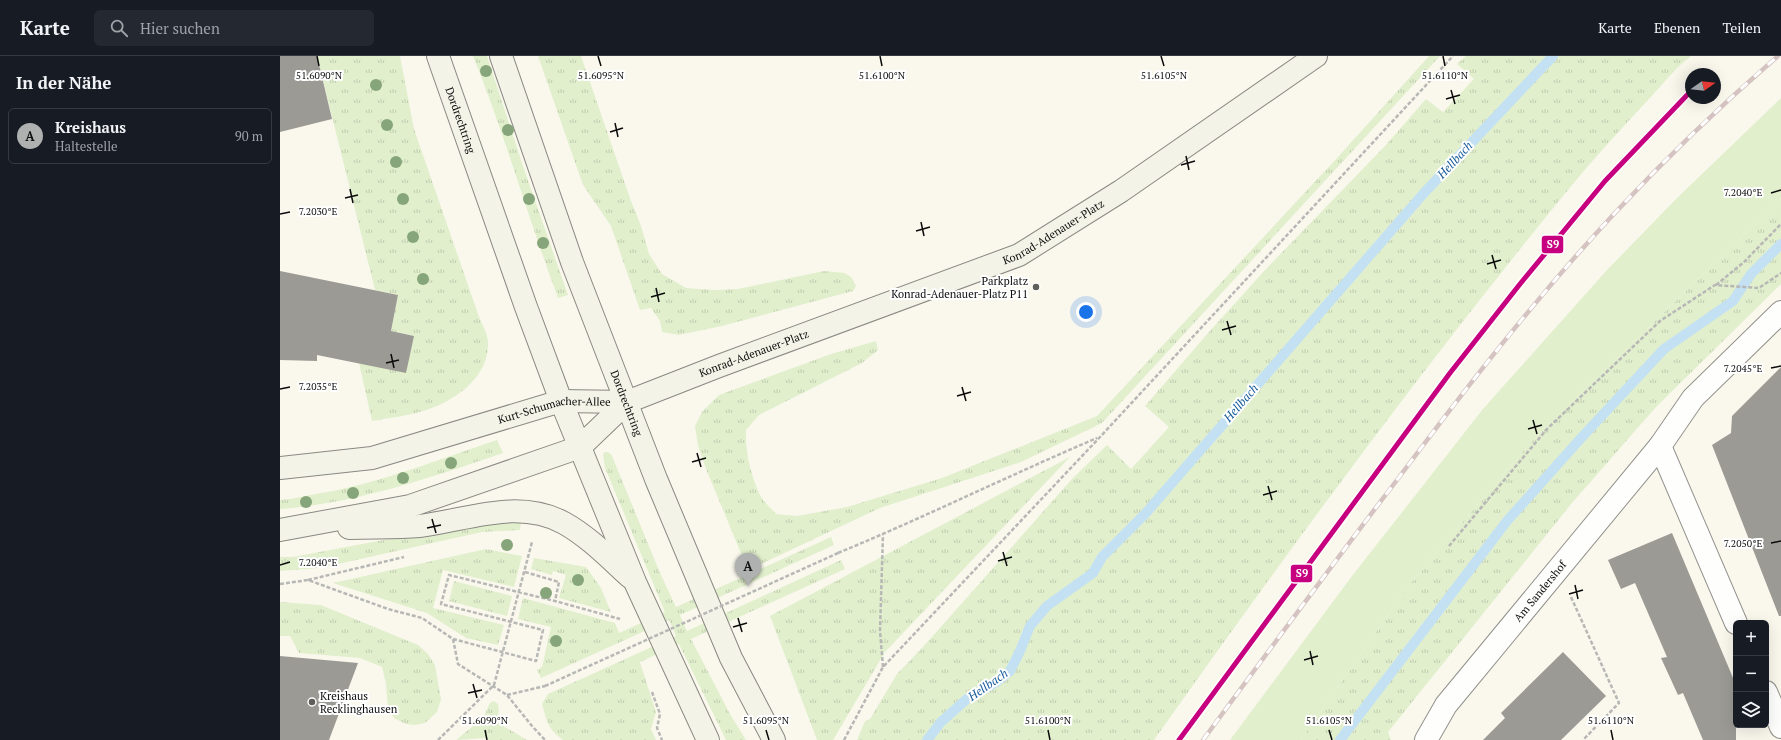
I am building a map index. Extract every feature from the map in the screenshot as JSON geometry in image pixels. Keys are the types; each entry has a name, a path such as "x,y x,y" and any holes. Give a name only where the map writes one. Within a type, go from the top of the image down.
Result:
{"main road":[{"name":"Dordrechtring","path":"438,56 526,307 561,401 635,582 708,740"},
{"name":"Dordrechtring","path":"501,56 572,262 656,479 731,658 774,740"},
{"name":"Konrad-Adenauer-Platz","path":"626,402 726,363 1019,255 1126,187 1316,56"},
{"name":"Kurt-Schumacher-Allee","path":"280,468 372,458 561,401 626,402"},
{"name":"Kurt-Schumacher-Allee","path":"280,530 410,506 580,447 626,402"},
{"name":"Kurt-Schumacher-Allee","path":"280,530 419,526 487,513 533,511 563,522 586,536 635,582"}],"street":[{"name":"Am Sandershof","path":"1426,740 1446,705 1660,446 1693,398 1781,312"},
{"path":"1660,446 1735,620"},
{"path":"1769,699 1781,727"}],"path":[{"path":"844,740 883,667 1100,437 1453,56"},
{"path":"1450,546 1547,429 1660,321 1715,285 1744,262 1781,224"},
{"path":"1715,285 1759,288 1781,274"},
{"path":"507,694 545,686 838,553 884,534 1024,469 1100,437"},
{"path":"883,667 880,631 884,534"},
{"path":"438,740 494,685 534,536"},
{"path":"525,541 532,542"},
{"path":"280,584 308,580 406,556"},
{"path":"1558,569 1619,703 1583,740"},
{"path":"525,572 559,582 555,601"},
{"path":"308,580 388,609 422,618 453,639 536,661 543,630 441,604 449,575 555,601 623,620 620,614"},
{"path":"453,639 458,664 507,694 545,740"},
{"path":"660,714 656,728 662,740"}],"green space":[{"path":"317,56 400,56 414,129 487,336 487,355 483,367 468,386 448,401 419,412 372,421 359,363 414,336 391,331 398,295 375,290"},
{"path":"473,56 487,56 568,295 558,298 496,116"},
{"path":"538,56 581,56 641,226 649,254 662,274 686,288 715,290 738,289 824,271 845,273 852,278 856,286 853,291 722,326 679,335 662,332 660,321 651,308 640,310 611,226 583,185"},
{"path":"1429,56 1440,56 1102,423 1021,462 880,508 748,570 698,446 695,426 702,412 719,395 831,354 876,341 878,350 862,363 759,415 746,430 749,464 761,497 776,514 797,516 847,507 942,478 1097,416 1337,158"},
{"path":"1466,56 1691,56 1678,67 1611,140 1517,252 1410,389 1306,529 1154,740 857,740 865,721 870,719 897,674 923,647 1072,479 1107,445 1131,469 1169,427 1145,406 1265,270 1385,146 1426,99 1443,112 1474,79 1457,64"},
{"path":"1781,98 1781,198 1532,441 1407,587 1301,740 1230,740 1352,576 1483,409 1607,270 1677,198"},
{"path":"1781,198 1781,284 1656,407 1572,503 1388,732 1391,740 1301,740 1407,587 1532,441"},
{"path":"497,440 503,453 421,480 337,501 280,509 280,500 339,490 385,478"},
{"path":"604,452 610,453 612,456 660,573 676,607 831,537 834,545 680,615 687,631 841,560 845,569 691,639 730,714 746,740 726,740 679,644 640,662 656,712 651,729 656,740 563,740 551,729 549,725 542,704 548,694 676,636 669,620 541,678 537,670 542,667 551,627 518,619 523,598 615,623 619,633 665,612 605,468"},
{"path":"1070,457 885,652 833,740 817,740 770,616"},
{"path":"508,521 521,523 520,530 482,532 320,568 280,571 280,557 293,557 410,535"},
{"path":"486,549 522,556 514,587 443,570 433,608 504,625 498,645 466,638 427,613 333,583"},
{"path":"534,558 586,567 601,588 611,612 559,598 566,575 553,571 552,575 531,569"},
{"path":"454,581 512,596 507,616 449,601"},
{"path":"280,602 321,605 418,645 428,654 435,665 441,699 437,712 425,723 415,725 406,724 394,718 388,710 386,684 382,667 360,658 299,653 290,636 280,636"},
{"path":"494,701 499,707 498,723 527,740 488,740 486,738 456,740 483,718 490,703"}],"building":[{"path":"280,56 317,56 332,119 280,132"},
{"path":"280,271 398,295 391,331 414,336 406,373 317,355 317,361 280,360"},
{"path":"1781,367 1781,616 1779,616 1712,445 1731,433 1732,416"},
{"path":"1672,533 1733,678 1733,728 1736,728 1736,740 1703,740 1683,693 1678,695 1661,658 1667,657 1635,583 1621,589 1608,560"},
{"path":"1563,652 1606,696 1561,740 1483,740 1505,718 1501,713"},
{"name":"Kreishaus Recklinghausen","path":"280,656 358,663 329,740 280,740"}],"waterway":[{"name":"Hellbach","path":"927,740 941,722 968,698 995,683 1010,671 1030,626 1047,606 1093,573 1102,557 1145,514 1424,193 1553,56"},
{"name":"Hellbach","path":"1340,740 1507,521 1582,437 1664,349 1733,301 1751,274 1781,244"}],"railway":[{"path":"1203,740 1323,577 1475,378 1528,312 1613,215 1673,153 1735,94 1778,56"}],"transit line":[{"name":"S9","path":"1179,740 1450,373 1520,284 1605,181 1685,97"}],"place":[{"name":"Parkplatz Konrad-Adenauer-Platz P11","path":"1036,287"},
{"name":"Kreishaus","path":"748,586"},
{"name":"Kreishaus Recklinghausen","path":"312,702"}]}
